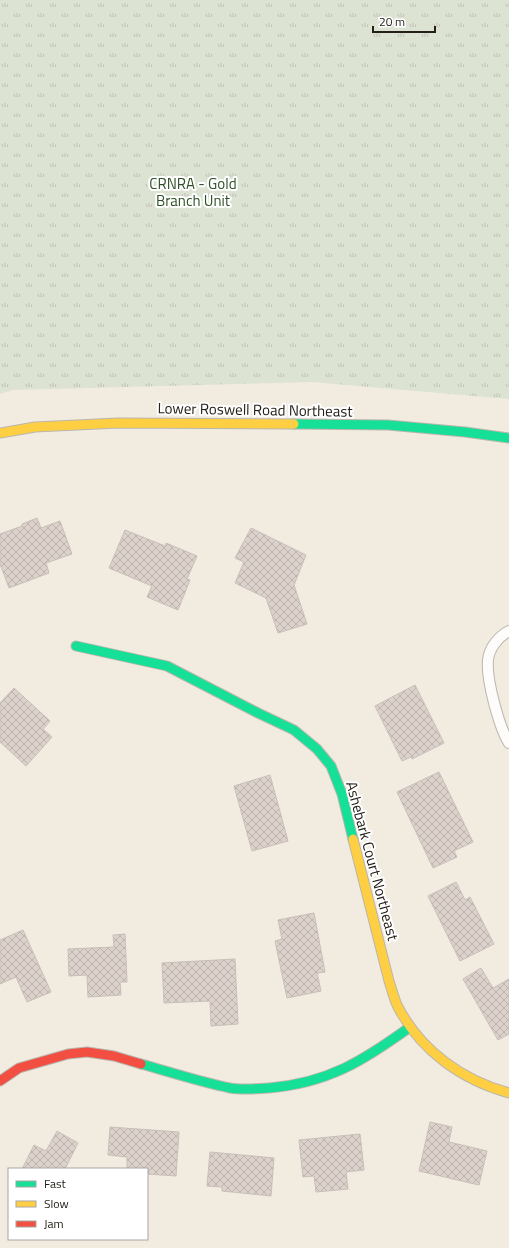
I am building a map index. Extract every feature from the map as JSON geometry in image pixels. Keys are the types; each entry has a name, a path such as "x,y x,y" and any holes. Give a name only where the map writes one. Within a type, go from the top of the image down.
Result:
{"street":[{"name":"Lower Roswell Road Northeast","path":"0,433 35,427 118,423 305,424 388,425 509,438"},
{"name":"Ashebark Court Northeast","path":"76,646 167,666 258,714 294,730 317,750 331,766 342,794 389,981 398,1006 410,1027 427,1048 452,1068 480,1084 509,1094"},
{"path":"0,1081 19,1068 68,1054 87,1052 114,1056 208,1083 231,1088 256,1089 289,1086 319,1080 351,1066 384,1046 410,1027"}],"lane":[{"path":"509,631 503,634 493,646 488,659 489,681 499,719 509,743"}],"green space":[{"name":"CRNRA - Gold Branch Unit","path":"0,0 509,0 509,399 312,382 13,390 0,394"}],"building":[{"path":"37,518 41,528 60,521 72,554 46,563 49,573 9,588 0,564 0,534 22,526 22,524"},
{"path":"251,528 306,555 294,585 307,624 278,633 266,598 235,583 244,562 235,558"},
{"path":"125,530 165,546 166,543 197,556 187,579 190,580 178,610 147,597 152,586 109,568"},
{"path":"415,685 444,743 412,759 411,757 402,761 375,706"},
{"path":"14,688 50,721 43,729 52,737 26,766 0,742 0,703"},
{"path":"439,772 473,842 454,851 457,857 433,868 397,792"},
{"path":"270,775 288,841 252,851 234,786"},
{"path":"456,882 465,900 470,897 494,944 460,961 428,896"},
{"path":"314,913 325,972 317,973 321,991 287,998 275,941 282,939 278,920"},
{"path":"23,930 51,992 27,1002 16,977 0,984 0,940"},
{"path":"125,934 127,982 120,982 121,995 88,997 87,975 69,976 68,949 114,947 113,935"},
{"path":"235,959 238,1024 211,1026 210,1001 164,1003 162,963"},
{"path":"481,968 493,988 509,979 509,1034 498,1040 463,979"},
{"path":"430,1122 452,1127 449,1142 487,1151 479,1185 419,1171"},
{"path":"110,1127 179,1132 176,1176 148,1174 148,1168 127,1168 127,1157 108,1155"},
{"path":"57,1131 78,1143 66,1168 22,1168 34,1145 46,1151"},
{"path":"360,1134 364,1170 346,1172 348,1189 316,1192 314,1176 303,1177 299,1140"},
{"path":"210,1152 274,1158 271,1196 222,1191 222,1187 207,1186"}],"traffic: fast":[{"path":"294,424 388,425 465,432 509,438"},
{"path":"76,646 167,666 294,730 317,749 331,766 342,794 353,839"},
{"path":"141,1064 230,1088 269,1088 309,1081 344,1068 360,1060 410,1027"}],"traffic: slow":[{"path":"0,433 35,427 118,423 294,424"},
{"path":"353,839 389,981 397,1004 407,1023 418,1037 444,1062 475,1080 509,1093"}],"traffic: jam":[{"path":"0,1081 19,1068 68,1054 87,1052 114,1056 141,1064"}]}
